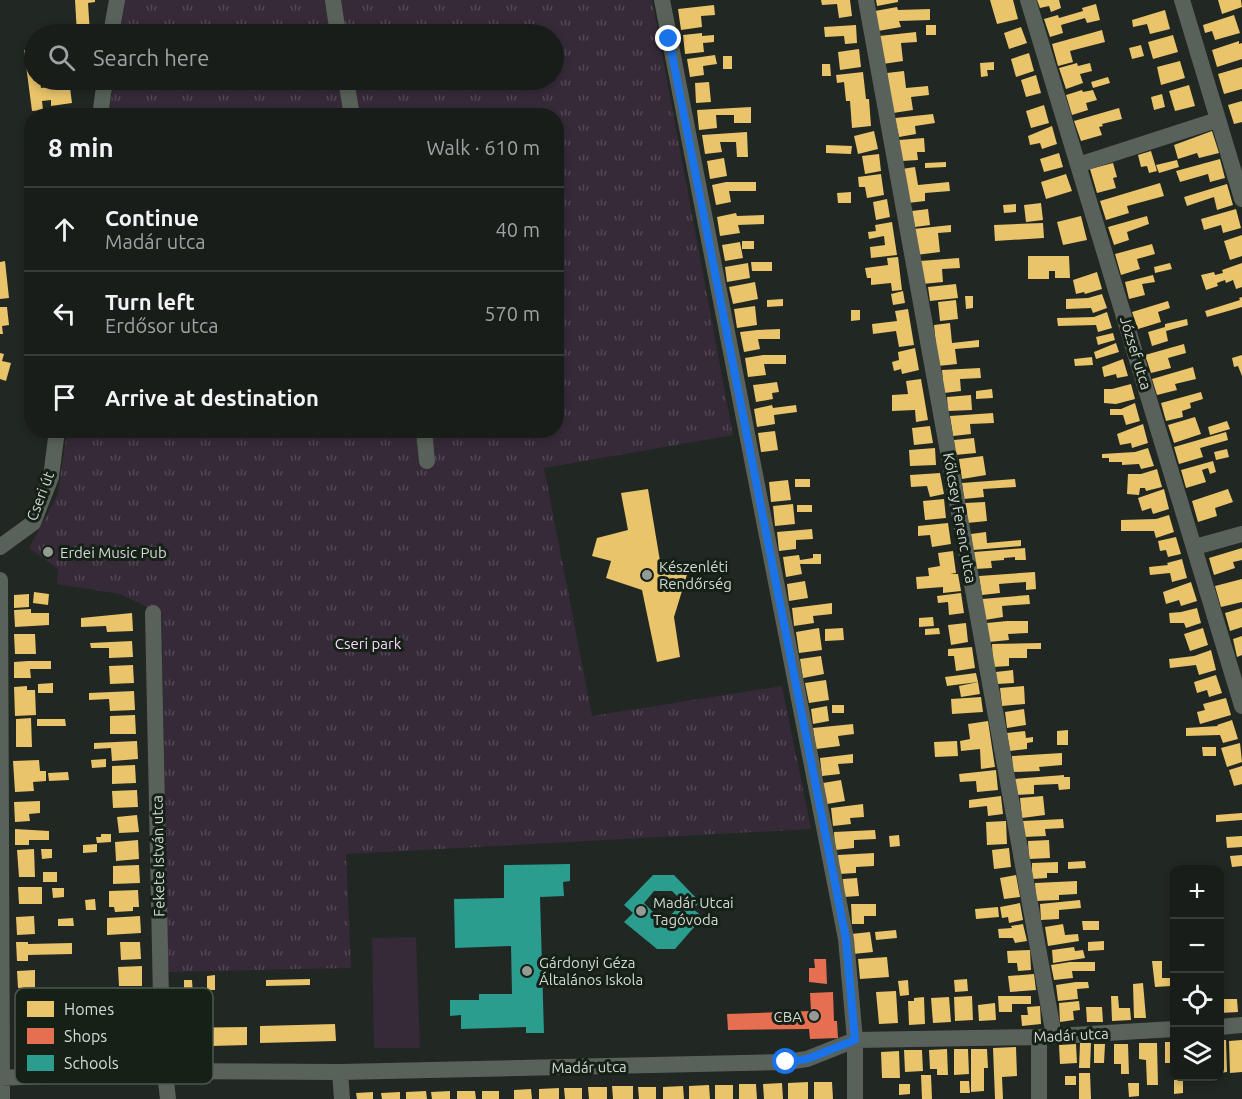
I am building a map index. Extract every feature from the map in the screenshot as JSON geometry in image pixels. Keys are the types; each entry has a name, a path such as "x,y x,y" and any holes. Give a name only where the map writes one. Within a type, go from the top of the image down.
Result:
{"street":[{"path":"113,24 117,0"},
{"path":"333,0 337,24"},
{"path":"662,0 846,939 855,1040 855,1099"},
{"name":"Kölcsey Ferenc utca","path":"866,0 1046,1036 1039,1099"},
{"name":"József utca","path":"1028,0 1242,706"},
{"path":"1182,0 1242,199"},
{"path":"1188,19 1195,0"},
{"path":"101,108 104,90"},
{"path":"348,90 351,108"},
{"path":"1078,165 1217,120"},
{"name":"Cseri út","path":"0,548 33,523 51,477 56,438"},
{"path":"425,438 427,461"},
{"path":"1195,548 1242,534"},
{"path":"0,580 2,1099"},
{"name":"Fekete István utca","path":"153,613 161,988"},
{"path":"1224,1027 1242,1025"},
{"name":"Madár utca","path":"213,1071 340,1072 786,1062 807,1059 855,1040 1046,1036 1170,1029"},
{"path":"340,1072 342,1099"},
{"name":"Fekete István utca","path":"166,1084 168,1099"}],"green space":[{"name":"Cseri park","path":"125,0 652,0 733,435 544,468 592,716 782,686 811,829 346,854 351,968 167,972 162,614 120,594 57,584 58,569 29,548 58,494 66,438 564,438 564,108 110,108 113,90 564,90 564,24 121,24"},
{"path":"416,937 420,1048 374,1048 372,938"}],"building: Homes":[{"path":"75,0 95,0 95,2 88,3 89,24 76,24"},
{"path":"821,0 850,0 852,16 839,18 837,4 822,5"},
{"path":"876,0 898,0 898,2 877,6"},
{"path":"990,0 1013,0 1018,19 997,24"},
{"path":"1037,0 1059,0 1061,8 1051,12 1049,6 1040,8"},
{"path":"1218,0 1241,0 1242,7 1222,14"},
{"path":"1096,4 1100,20 1087,23 1085,18 1061,25 1063,33 1050,37 1044,19 1058,15 1059,18 1083,11 1082,8"},
{"path":"714,5 715,15 701,16 702,27 681,30 678,9"},
{"path":"897,7 898,10 930,9 930,20 899,21 901,27 878,31 875,11"},
{"path":"1165,10 1170,29 1150,34 1147,24 1133,27 1132,20"},
{"path":"1234,15 1240,33 1215,40 1212,31 1205,33 1203,25"},
{"path":"856,25 857,43 845,44 844,36 825,37 824,27"},
{"path":"926,25 936,25 936,35 926,35"},
{"path":"1021,27 1027,43 1009,49 1004,33"},
{"path":"1102,30 1105,42 1070,51 1073,62 1058,66 1052,44"},
{"path":"916,32 917,42 901,43 903,61 883,64 879,36"},
{"path":"702,33 702,36 714,35 714,42 703,43 704,52 685,54 683,35"},
{"path":"1173,35 1178,52 1153,59 1148,42"},
{"path":"1239,41 1239,44 1242,43 1242,59 1217,67 1212,50"},
{"path":"1141,45 1144,56 1132,59 1129,48"},
{"path":"859,49 861,67 840,70 838,52"},
{"path":"1029,53 1034,71 1016,77 1011,59"},
{"path":"715,55 717,64 703,66 704,75 690,77 687,59"},
{"path":"723,56 732,56 732,69 723,69"},
{"path":"1180,61 1185,78 1161,85 1157,67"},
{"path":"994,62 994,70 987,70 988,76 981,77 980,63"},
{"path":"1077,63 1078,66 1090,63 1092,71 1080,74 1083,83 1066,89 1059,68"},
{"path":"822,64 830,64 831,76 822,76"},
{"path":"1242,67 1242,89 1224,94 1218,74"},
{"path":"904,71 906,88 928,86 929,95 911,97 913,110 893,113 887,73"},
{"path":"863,72 866,99 869,99 871,126 852,128 850,101 846,101 844,82 837,83 836,75"},
{"path":"1036,75 1041,93 1026,97 1021,80"},
{"path":"1108,77 1110,83 1093,88 1091,82"},
{"path":"709,82 711,102 696,103 695,83"},
{"path":"1189,85 1195,106 1175,111 1169,91"},
{"path":"29,90 70,90 72,103 51,106 51,100 42,101 43,108 32,108"},
{"path":"1082,90 1083,92 1093,90 1097,100 1086,103 1088,110 1072,115 1066,95"},
{"path":"1162,94 1165,107 1154,110 1151,97"},
{"path":"1242,101 1242,122 1234,124 1228,105"},
{"path":"1044,105 1049,123 1031,128 1026,111"},
{"path":"751,107 751,123 734,123 734,115 716,115 717,128 699,130 697,110"},
{"path":"1119,108 1122,119 1102,124 1103,126 1099,127 1102,135 1081,141 1074,121"},
{"path":"933,114 935,123 915,126 916,134 899,137 895,118"},
{"path":"1052,126 1057,144 1042,149 1040,143 1030,145 1028,136"},
{"path":"874,131 878,149 858,154 854,136"},
{"path":"1212,131 1219,153 1199,158 1197,153 1178,159 1174,145"},
{"path":"747,132 748,157 737,157 736,142 720,142 722,152 705,154 702,135"},
{"path":"924,138 925,152 917,152 918,160 902,161 899,140"},
{"path":"826,145 852,146 851,154 826,153"},
{"path":"1151,151 1157,171 1149,173 1147,166 1141,167 1138,155"},
{"path":"1059,153 1063,167 1044,172 1040,159"},
{"path":"879,154 881,171 865,174 862,156"},
{"path":"724,158 727,176 710,179 707,161"},
{"path":"1220,159 1225,178 1210,182 1208,174 1180,182 1176,171"},
{"path":"1177,160 1179,167 1159,173 1156,165"},
{"path":"946,162 946,167 925,168 925,163"},
{"path":"1113,163 1117,177 1113,178 1116,188 1097,193 1090,169"},
{"path":"915,167 918,185 949,182 950,191 925,193 925,201 908,203 902,169"},
{"path":"881,174 884,195 867,198 865,187 859,187 858,177"},
{"path":"1066,174 1072,191 1046,199 1041,182"},
{"path":"726,182 756,182 756,191 729,191 731,202 716,205 712,185"},
{"path":"1160,183 1164,196 1127,206 1129,213 1106,220 1100,201"},
{"path":"1227,184 1233,205 1217,210 1214,197 1187,206 1184,197"},
{"path":"851,192 851,203 838,203 837,193"},
{"path":"887,199 890,217 876,220 873,202"},
{"path":"1041,203 1043,220 1026,222 1024,205"},
{"path":"1016,204 1016,212 1004,213 1003,205"},
{"path":"928,209 930,225 915,227 912,211"},
{"path":"1236,209 1241,228 1223,233 1221,225 1204,230 1201,219"},
{"path":"736,213 737,216 764,215 764,224 738,225 740,233 720,236 717,217"},
{"path":"1081,216 1087,240 1063,245 1057,222"},
{"path":"1147,216 1149,224 1127,232 1129,240 1114,245 1108,227"},
{"path":"892,222 897,255 871,258 870,247 885,245 884,236 869,239 868,232 876,231 875,225"},
{"path":"1043,223 1044,238 995,241 994,225"},
{"path":"951,225 951,232 938,233 940,252 916,255 913,229"},
{"path":"1242,235 1242,256 1230,260 1224,241"},
{"path":"742,241 754,241 754,249 742,249"},
{"path":"740,242 743,258 725,261 722,245"},
{"path":"1152,244 1155,254 1137,259 1140,269 1121,275 1115,254"},
{"path":"1028,256 1069,256 1070,278 1055,278 1055,271 1049,271 1049,279 1028,279"},
{"path":"898,257 902,290 892,291 891,283 871,285 871,278 867,278 865,268 888,265 887,258"},
{"path":"959,258 960,268 942,269 943,282 922,284 920,261"},
{"path":"5,261 9,298 0,299 0,262"},
{"path":"751,262 772,262 772,271 752,271"},
{"path":"748,263 750,278 727,282 725,267"},
{"path":"1170,263 1172,269 1155,273 1154,267"},
{"path":"1242,263 1242,287 1236,289 1233,280 1226,283 1225,280 1217,283 1218,286 1206,290 1201,275 1214,272 1215,275 1223,273 1222,270"},
{"path":"1097,272 1102,289 1076,294 1073,280"},
{"path":"1153,275 1155,282 1142,284 1145,295 1129,299 1125,282"},
{"path":"755,282 758,299 733,304 729,287"},
{"path":"956,284 958,298 930,301 928,287"},
{"path":"903,291 905,303 893,305 891,294"},
{"path":"1102,294 1107,308 1093,313 1091,308 1066,309 1066,299 1088,298"},
{"path":"965,296 973,296 973,308 966,309"},
{"path":"1242,297 1242,307 1207,317 1205,311 1240,300 1239,298"},
{"path":"783,299 783,306 767,307 767,300"},
{"path":"956,300 958,319 940,321 938,302"},
{"path":"1168,301 1170,308 1158,312 1161,322 1138,329 1132,312"},
{"path":"755,306 757,325 737,328 734,309"},
{"path":"0,307 7,307 9,325 2,326 3,334 0,334"},
{"path":"908,309 914,345 899,347 896,331 873,334 872,324 897,321 895,311"},
{"path":"851,310 860,310 860,320 851,321"},
{"path":"1107,312 1112,328 1098,332 1096,325 1058,326 1057,318 1094,317"},
{"path":"1187,319 1188,325 1166,331 1168,341 1152,346 1148,332 1165,327 1165,324"},
{"path":"950,323 952,343 979,340 979,347 955,349 957,364 938,366 934,325"},
{"path":"780,329 780,339 758,339 760,349 744,352 740,332"},
{"path":"1113,333 1115,340 1098,345 1096,337"},
{"path":"1116,343 1119,352 1096,359 1094,352"},
{"path":"1184,344 1186,353 1168,358 1171,368 1151,373 1145,355"},
{"path":"915,348 919,370 902,374 901,369 894,371 892,362 899,360 898,352"},
{"path":"0,353 4,354 2,361 11,363 6,381 0,379"},
{"path":"786,355 786,364 764,364 766,375 748,377 745,358"},
{"path":"1242,355 1242,376 1238,366 1234,367 1232,358"},
{"path":"1092,357 1093,365 1075,366 1074,359"},
{"path":"1123,359 1128,376 1117,378 1116,374 1104,377 1102,367"},
{"path":"1193,367 1196,379 1175,384 1177,390 1157,395 1152,379"},
{"path":"980,368 981,378 960,379 961,391 944,393 942,370"},
{"path":"921,379 928,420 916,422 915,410 892,411 892,395 908,394 906,381"},
{"path":"777,382 779,392 772,393 773,399 756,402 753,385"},
{"path":"1131,384 1135,399 1116,404 1104,403 1104,389"},
{"path":"992,389 993,398 976,399 976,391"},
{"path":"1201,392 1203,399 1190,403 1191,408 1182,411 1183,417 1166,421 1161,403"},
{"path":"971,395 972,410 948,411 947,397"},
{"path":"1135,403 1140,421 1126,425 1123,415 1110,415 1110,409 1121,409"},
{"path":"772,405 773,408 796,405 797,412 774,415 775,424 757,427 754,409"},
{"path":"993,413 994,423 970,424 971,434 953,436 950,416"},
{"path":"1195,417 1201,434 1174,443 1168,425"},
{"path":"1227,421 1230,429 1210,435 1208,427"},
{"path":"1143,424 1148,443 1132,448 1131,443 1120,445 1117,434"},
{"path":"930,426 933,443 914,445 912,428"},
{"path":"775,431 778,450 761,452 758,433"},
{"path":"1226,432 1228,440 1200,448 1203,457 1179,464 1174,447"},
{"path":"974,438 976,453 955,455 954,440"},
{"path":"935,448 936,465 910,466 909,450"},
{"path":"1148,448 1154,466 1141,469 1139,464 1122,465 1122,462 1109,462 1109,458 1102,458 1102,454 1135,452"},
{"path":"1227,449 1229,457 1216,460 1214,452"},
{"path":"983,456 986,475 962,479 959,459"},
{"path":"1213,461 1216,472 1210,474 1208,468 1202,470 1206,482 1186,488 1181,470"},
{"path":"1157,469 1162,487 1146,491 1145,488 1140,488 1139,495 1127,494 1128,474 1141,474"},
{"path":"940,473 944,494 930,497 927,486 911,487 910,475"},
{"path":"795,479 810,479 810,487 795,487"},
{"path":"1015,479 1016,487 983,489 984,497 964,499 962,483"},
{"path":"788,480 791,500 771,502 769,482"},
{"name":"Készenléti Rendőrség","path":"648,489 662,573 689,568 674,617 680,657 657,662 642,590 606,578 611,561 592,556 597,538 628,530 621,493"},
{"path":"1164,489 1169,509 1153,514 1151,508 1142,511 1138,498"},
{"path":"1228,489 1233,502 1215,508 1217,516 1198,522 1192,501"},
{"path":"944,499 946,518 925,520 923,501"},
{"path":"985,502 987,521 967,523 965,503"},
{"path":"793,504 795,524 775,526 773,506"},
{"path":"797,505 812,505 812,512 797,512"},
{"path":"1169,515 1174,532 1156,538 1154,531 1121,531 1121,520 1156,519"},
{"path":"948,523 951,544 932,547 930,535 918,536 918,526"},
{"path":"812,529 813,539 796,540 796,549 779,551 777,532"},
{"path":"986,532 987,543 1021,540 1021,546 973,550 971,534"},
{"path":"1176,537 1181,554 1168,557 1166,550 1160,551 1158,541"},
{"path":"1025,548 1026,560 1015,560 1015,557 1004,558 1004,560 991,561 992,568 975,569 974,552"},
{"path":"1242,548 1242,560 1233,562 1235,568 1214,575 1209,558"},
{"path":"953,551 956,573 950,574 958,574 961,591 943,593 943,587 917,589 916,577 929,576 928,568 940,566 938,553"},
{"path":"813,554 821,554 821,564 800,564 802,574 786,577 783,557 799,555 800,560 813,558"},
{"path":"1182,559 1187,578 1172,582 1170,573 1150,575 1149,567 1168,565 1167,563"},
{"path":"1035,572 1036,589 1026,590 1026,582 999,584 1000,593 982,595 979,576"},
{"path":"1242,579 1242,602 1221,607 1215,586"},
{"path":"805,581 808,598 789,601 787,584"},
{"path":"1191,582 1197,601 1181,606 1179,600 1166,604 1163,592"},
{"path":"34,592 49,594 48,605 33,603"},
{"path":"961,593 964,613 949,615 948,602 938,603 937,596"},
{"path":"29,594 29,607 14,608 14,595"},
{"path":"1029,595 1030,604 1002,606 1003,617 985,620 982,599"},
{"path":"832,603 832,614 813,616 814,623 794,626 792,608"},
{"path":"1197,608 1201,623 1186,628 1184,623 1170,623 1169,613"},
{"path":"1242,608 1242,627 1230,631 1225,613"},
{"path":"31,609 31,613 49,613 49,625 15,627 14,610"},
{"path":"132,613 133,631 107,632 106,626 81,627 81,618"},
{"path":"933,617 934,626 919,627 919,618"},
{"path":"1028,621 1028,633 1008,634 1009,640 989,642 987,623"},
{"path":"966,623 968,642 951,645 948,625"},
{"path":"819,628 822,650 799,653 796,632"},
{"path":"843,628 844,640 825,641 825,629"},
{"path":"939,628 940,634 925,635 925,629"},
{"path":"1203,628 1208,645 1190,651 1184,634"},
{"path":"14,634 35,634 36,654 15,654"},
{"path":"1242,636 1242,655 1237,657 1233,639"},
{"path":"132,641 133,657 109,658 109,648 91,648 90,643"},
{"path":"1041,643 1041,649 1027,649 1027,658 1009,658 1009,666 993,667 992,644"},
{"path":"972,647 975,668 956,671 954,656 948,656 948,649"},
{"path":"1211,650 1216,670 1199,675 1196,665 1170,668 1169,659 1194,656"},
{"path":"821,656 824,674 803,678 800,659"},
{"path":"51,661 51,669 30,669 31,678 14,678 14,662"},
{"path":"133,665 134,683 110,684 109,666"},
{"path":"1013,670 1014,683 997,684 996,672"},
{"path":"976,673 978,682 947,686 945,677"},
{"path":"1216,675 1222,693 1209,697 1207,690 1197,693 1194,682"},
{"path":"826,680 829,700 809,703 805,683"},
{"path":"978,682 980,694 961,697 959,686"},
{"path":"53,683 53,693 38,693 38,684"},
{"path":"27,686 27,690 35,690 36,715 15,716 14,687"},
{"path":"1024,686 1025,704 1002,706 1000,688"},
{"path":"134,691 135,710 110,711 109,699 89,700 89,693"},
{"path":"981,697 983,712 952,714 951,699"},
{"path":"1226,698 1231,715 1200,724 1197,712 1205,710 1203,704"},
{"path":"832,705 844,705 844,713 832,713"},
{"path":"827,706 829,721 813,724 811,709"},
{"path":"1024,709 1026,725 1007,728 1005,712"},
{"path":"135,715 136,734 110,734 110,716"},
{"path":"31,718 32,747 16,747 16,719"},
{"path":"37,719 65,719 66,726 37,726"},
{"path":"1232,720 1238,739 1223,743 1220,735 1186,736 1186,728 1218,726"},
{"path":"988,721 995,767 981,769 980,749 961,751 960,741 970,739 968,724"},
{"path":"853,724 854,734 838,736 840,746 816,749 813,728"},
{"path":"1068,730 1068,745 1057,745 1057,731"},
{"path":"1025,731 1026,738 1033,737 1033,742 1027,743 1027,749 1010,751 1007,733"},
{"path":"137,741 138,759 112,761 111,748 94,749 94,743"},
{"path":"957,741 958,756 935,757 934,742"},
{"path":"1240,743 1242,762 1227,767 1221,748"},
{"path":"1202,747 1216,747 1216,756 1203,756"},
{"path":"1062,753 1062,765 1039,767 1040,771 1013,772 1012,756"},
{"path":"853,754 853,763 838,764 840,774 822,776 820,758"},
{"path":"106,759 106,767 92,768 91,760"},
{"path":"39,760 40,771 46,771 46,781 33,782 34,791 15,792 13,761"},
{"path":"135,765 136,783 112,784 112,766"},
{"path":"1242,766 1242,784 1234,786 1229,770"},
{"path":"996,770 998,790 977,792 976,781 960,782 959,774"},
{"path":"68,772 69,780 49,781 48,773"},
{"path":"1064,775 1064,777 1070,777 1070,789 1059,790 1058,784 1034,785 1034,794 1016,795 1014,779"},
{"path":"841,780 845,801 827,804 823,783"},
{"path":"137,790 138,807 113,808 112,791"},
{"path":"1001,796 1003,814 988,816 987,806 969,808 969,800"},
{"path":"1043,796 1045,815 1022,818 1020,798"},
{"path":"40,801 40,813 29,814 30,821 15,822 14,802"},
{"path":"863,804 864,817 850,818 851,824 833,826 831,808"},
{"path":"1242,813 1242,820 1216,822 1216,815"},
{"path":"137,815 139,832 119,833 117,817"},
{"path":"1063,819 1064,828 1045,829 1046,836 1024,837 1023,821"},
{"path":"1006,821 1007,844 987,845 986,822"},
{"path":"15,829 49,831 49,840 29,840 29,845 15,845"},
{"path":"875,830 876,839 854,840 854,848 835,850 834,832"},
{"path":"101,834 111,834 111,842 97,843 96,837 101,837"},
{"path":"899,835 900,846 890,847 889,836"},
{"path":"1242,836 1242,847 1227,848 1226,837"},
{"path":"138,840 139,859 116,861 115,842"},
{"path":"1049,840 1050,858 1029,859 1028,841"},
{"path":"97,844 97,852 83,853 83,845"},
{"path":"1009,848 1011,867 994,869 992,850"},
{"path":"34,849 35,877 19,877 17,850"},
{"path":"41,849 52,849 52,858 42,859"},
{"path":"874,853 874,866 856,867 856,873 839,874 838,855"},
{"path":"1242,855 1242,866 1232,867 1230,856"},
{"path":"1085,861 1086,868 1068,869 1068,862"},
{"path":"1058,862 1058,873 1047,873 1047,878 1032,879 1032,863"},
{"path":"139,865 140,883 113,884 113,866"},
{"path":"43,872 57,872 57,882 43,882"},
{"path":"1016,875 1020,897 1004,899 1000,878"},
{"path":"857,878 859,896 844,897 843,879"},
{"path":"1077,881 1077,894 1059,895 1059,900 1036,901 1035,883"},
{"path":"18,887 42,887 42,904 19,904"},
{"path":"52,888 64,888 64,897 53,898"},
{"path":"138,890 139,907 133,907 133,911 115,912 114,907 109,907 109,891"},
{"path":"95,899 96,910 86,910 85,900"},
{"path":"1080,900 1081,908 1059,910 1059,919 1041,920 1040,904"},
{"path":"1020,903 1023,920 1009,923 1008,917 1002,918 1000,907"},
{"path":"851,904 876,904 876,916 864,916 864,924 852,924"},
{"path":"998,907 999,917 976,919 975,909"},
{"path":"34,916 35,934 17,935 16,917"},
{"path":"140,916 141,933 107,935 107,918"},
{"path":"73,918 74,926 58,926 58,919"},
{"path":"1082,921 1099,921 1099,930 1083,930"},
{"path":"1023,924 1027,941 1015,943 1013,938 999,938 998,929"},
{"path":"1063,924 1065,935 1078,934 1079,941 1048,946 1045,927"},
{"path":"896,930 897,938 876,940 875,932"},
{"path":"870,932 873,952 853,954 851,934"},
{"path":"1104,941 1104,950 1088,951 1088,942"},
{"path":"16,942 72,943 72,954 28,955 28,961 17,961"},
{"path":"120,942 140,942 141,959 121,960"},
{"path":"1074,947 1075,951 1083,950 1085,958 1053,963 1052,950"},
{"path":"1030,950 1031,970 1018,971 1017,963 1008,963 1007,951"},
{"path":"887,957 889,977 860,979 858,959"},
{"path":"1152,961 1162,961 1162,978 1170,978 1170,986 1155,987"},
{"path":"1095,962 1095,971 1072,971 1073,978 1054,980 1051,965"},
{"path":"142,966 142,986 119,986 118,967"},
{"path":"35,970 35,987 18,988 17,971"},
{"path":"1034,974 1036,990 1010,992 1008,976"},
{"path":"215,975 215,990 207,988 207,976"},
{"path":"310,979 310,985 266,986 266,980"},
{"path":"967,979 968,991 955,992 954,980"},
{"path":"184,980 192,980 193,988 184,988"},
{"path":"908,980 909,995 900,996 898,981"},
{"path":"1088,982 1089,988 1077,989 1078,999 1058,1001 1056,985"},
{"path":"1143,983 1146,1018 1134,1018 1133,984"},
{"path":"896,991 898,1023 879,1024 876,992"},
{"path":"972,996 973,1020 955,1021 954,997"},
{"path":"998,996 1031,996 1031,1004 1012,1004 1012,1012 999,1012"},
{"path":"1111,996 1118,996 1119,1008 1130,1008 1131,1020 1112,1021"},
{"path":"924,997 925,1024 909,1025 908,1001"},
{"path":"949,997 951,1022 933,1023 931,998"},
{"path":"1224,999 1237,999 1238,1012 1224,1013"},
{"path":"1079,1001 1080,1010 1073,1011 1074,1020 1060,1022 1059,1003"},
{"path":"995,1003 996,1020 979,1021 978,1005"},
{"path":"1040,1006 1041,1024 1022,1026 1021,1015 1028,1015 1027,1007"},
{"path":"1086,1007 1102,1007 1103,1022 1087,1022"},
{"path":"335,1024 336,1041 260,1043 260,1026"},
{"path":"213,1027 247,1027 247,1045 213,1046"},
{"path":"1224,1040 1226,1040 1227,1072 1224,1072"},
{"path":"1242,1040 1242,1072 1230,1073 1229,1041"},
{"path":"1165,1042 1170,1042 1170,1063 1165,1063"},
{"path":"1080,1043 1091,1043 1090,1068 1079,1068"},
{"path":"1139,1043 1157,1043 1158,1085 1147,1085 1146,1060 1139,1059"},
{"path":"1076,1044 1077,1063 1060,1064 1059,1045"},
{"path":"1094,1044 1105,1044 1104,1063 1094,1063"},
{"path":"1114,1044 1128,1044 1129,1074 1121,1074 1121,1064 1114,1064"},
{"path":"1016,1047 1017,1076 1002,1077 1003,1099 995,1099 993,1048"},
{"path":"947,1049 948,1075 937,1075 937,1069 930,1069 929,1050"},
{"path":"954,1049 968,1049 969,1074 954,1075"},
{"path":"971,1049 987,1049 988,1068 984,1068 984,1091 971,1092"},
{"path":"904,1050 922,1050 923,1071 905,1072"},
{"path":"899,1051 900,1078 882,1078 881,1052"},
{"path":"1079,1073 1090,1073 1091,1099 1079,1099"},
{"path":"921,1075 931,1075 932,1099 922,1099"},
{"path":"1065,1076 1076,1076 1076,1085 1065,1085"},
{"path":"960,1081 969,1081 970,1093 960,1093"},
{"path":"1174,1081 1183,1081 1183,1093 1174,1094"},
{"path":"808,1082 808,1099 788,1099 788,1083"},
{"path":"814,1082 832,1082 833,1099 814,1099"},
{"path":"782,1083 783,1099 764,1099 763,1084"},
{"path":"1128,1083 1139,1083 1139,1096 1129,1097"},
{"path":"739,1084 756,1084 757,1099 739,1099"},
{"path":"899,1084 910,1084 910,1094 899,1095"},
{"path":"709,1085 710,1099 689,1099 689,1086"},
{"path":"715,1085 733,1085 733,1099 715,1099"},
{"path":"612,1086 633,1086 633,1099 613,1099"},
{"path":"683,1086 684,1099 663,1099 663,1087"},
{"path":"588,1087 607,1087 607,1099 589,1099"},
{"path":"638,1087 656,1087 656,1099 639,1099"},
{"path":"559,1088 559,1099 539,1099 539,1089"},
{"path":"564,1088 582,1088 582,1099 565,1099"},
{"path":"531,1089 532,1099 514,1099 514,1090"},
{"path":"426,1091 427,1099 406,1099 406,1092"},
{"path":"450,1091 450,1099 432,1099 431,1092"},
{"path":"457,1091 475,1091 476,1099 457,1099"},
{"path":"482,1091 499,1091 499,1099 482,1099"},
{"path":"373,1092 373,1099 357,1099 356,1093"},
{"path":"400,1092 400,1099 382,1099 381,1093"}],"building: Shops":[{"path":"814,959 826,959 827,984 809,982 809,968 815,968"},
{"path":"833,992 834,1021 837,1021 838,1038 810,1039 809,1029 728,1030 727,1014 811,1011 810,993"}],"building: Schools":[{"name":"Gárdonyi Géza Általános Iskola","path":"570,864 570,881 563,882 564,896 540,897 544,1033 526,1033 526,1027 461,1029 461,1015 450,1016 450,1000 479,1000 479,994 512,994 511,946 455,948 454,899 504,898 504,865"},
{"name":"Madár Utcai Tagóvoda","path":"653,875 674,875 700,902 693,909 703,917 675,949 657,949 624,922 633,913 624,905","holes":["654,891 672,891 683,902 668,918 660,919 644,903"]}],"place":[{"name":"Erdei Music Pub","path":"48,552"},
{"name":"Készenléti Rendőrség","path":"647,575"},
{"name":"Madár Utcai Tagóvoda","path":"641,911"},
{"name":"Gárdonyi Géza Általános Iskola","path":"527,971"},
{"name":"CBA","path":"814,1016"}],"route":[{"path":"669,39 846,939 855,1040 807,1059 786,1062"}]}
